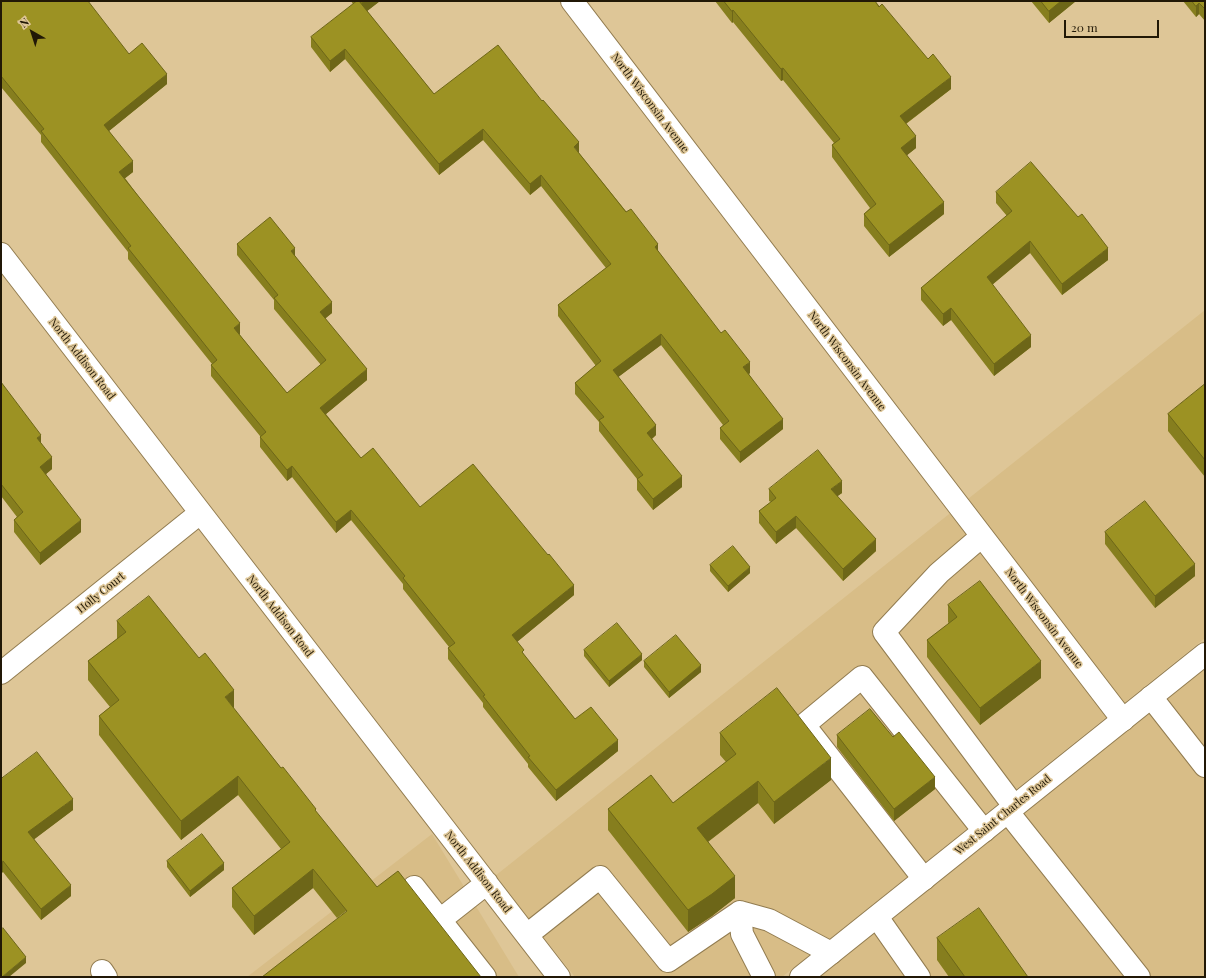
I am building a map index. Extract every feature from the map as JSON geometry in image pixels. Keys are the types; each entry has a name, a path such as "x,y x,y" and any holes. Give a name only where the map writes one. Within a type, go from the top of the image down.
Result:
{"street":[{"name":"North Wisconsin Avenue","path":"572,1 1122,720"},
{"name":"North Addison Road","path":"1,254 559,977"},
{"name":"Holly Court","path":"1,674 200,513"},
{"path":"982,536 939,573 884,632 1011,809 1139,977"},
{"name":"West Saint Charles Road","path":"812,974 831,953 1205,654"},
{"path":"924,879 804,725 862,677 984,831"},
{"path":"1151,697 1205,766"},
{"path":"527,935 600,877 668,961 740,912 769,920 831,953"},
{"path":"440,920 487,883"},
{"path":"414,887 485,977"},
{"path":"740,912 742,934 764,977"},
{"path":"876,917 919,977"}],"shaded area":[{"path":"1205,310 1205,638 782,977 575,977 495,876"},
{"path":"1205,665 1205,977 814,977"},
{"path":"432,834 519,977 247,977"}],"building":[{"path":"1,1 88,1 129,54 142,43 167,74 104,125 133,161 119,172 240,323 234,328 287,393 326,360 274,298 278,295 237,244 270,217 295,248 291,251 332,302 320,312 367,369 320,408 361,458 373,448 420,507 473,464 574,585 512,635 524,650 522,652 575,719 591,707 618,740 556,790 528,757 530,756 448,648 455,643 403,578 405,576 351,510 336,522 292,466 287,470 260,437 266,432 211,365 217,360 128,248 131,246 41,131 44,129 1,76"},
{"path":"359,1 434,94 498,45 542,101 543,100 579,142 574,147 626,212 631,209 658,244 655,247 721,333 725,330 750,362 743,367 783,419 740,452 720,428 729,421 661,334 613,370 656,425 647,433 682,476 653,499 637,479 643,475 599,420 604,417 575,383 601,361 558,305 611,264 541,175 530,184 483,129 439,164 345,49 330,61 311,37"},
{"path":"724,1 875,1 879,7 882,4 928,59 933,54 951,77 900,116 916,136 901,148 944,202 889,245 864,214 876,204 832,145 840,139 783,68 781,69"},
{"path":"1041,1 1061,1 1049,11"},
{"path":"1192,1 1205,1 1205,9 1199,3 1196,6"},
{"path":"1031,162 1078,217 1082,214 1108,248 1062,284 1030,241 987,277 1031,335 994,364 951,308 943,314 921,288 1012,211 996,192"},
{"path":"1,382 41,435 37,438 52,457 40,467 81,520 40,553 14,520 23,512 1,484"},
{"path":"1205,384 1205,460 1168,414"},
{"path":"818,450 842,481 831,489 876,539 843,569 796,516 776,532 759,511 776,498 769,489"},
{"path":"1145,501 1195,564 1155,596 1105,532"},
{"path":"733,546 750,567 728,586 710,565"},
{"path":"980,581 1041,661 980,708 927,640 957,617 948,605"},
{"path":"149,596 199,658 205,653 234,690 225,697 281,768 283,767 316,809 315,810 377,887 398,871 481,977 262,977 347,911 313,869 254,916 232,888 290,842 238,776 181,821 99,716 119,700 88,661 126,632 117,621"},
{"path":"617,623 642,654 609,681 584,650"},
{"path":"676,635 701,665 669,692 644,661"},
{"path":"777,688 831,758 774,802 758,781 697,828 735,876 688,910 608,809 651,775 673,803 736,754 720,733"},
{"path":"870,709 893,737 899,732 935,777 894,809 837,735"},
{"path":"37,752 73,799 28,832 71,885 41,909 3,861 1,862 1,779"},
{"path":"202,834 224,863 190,891 167,861"},
{"path":"979,908 1028,977 965,977 937,938"},
{"path":"3,928 26,957 1,977 1,930"}]}
